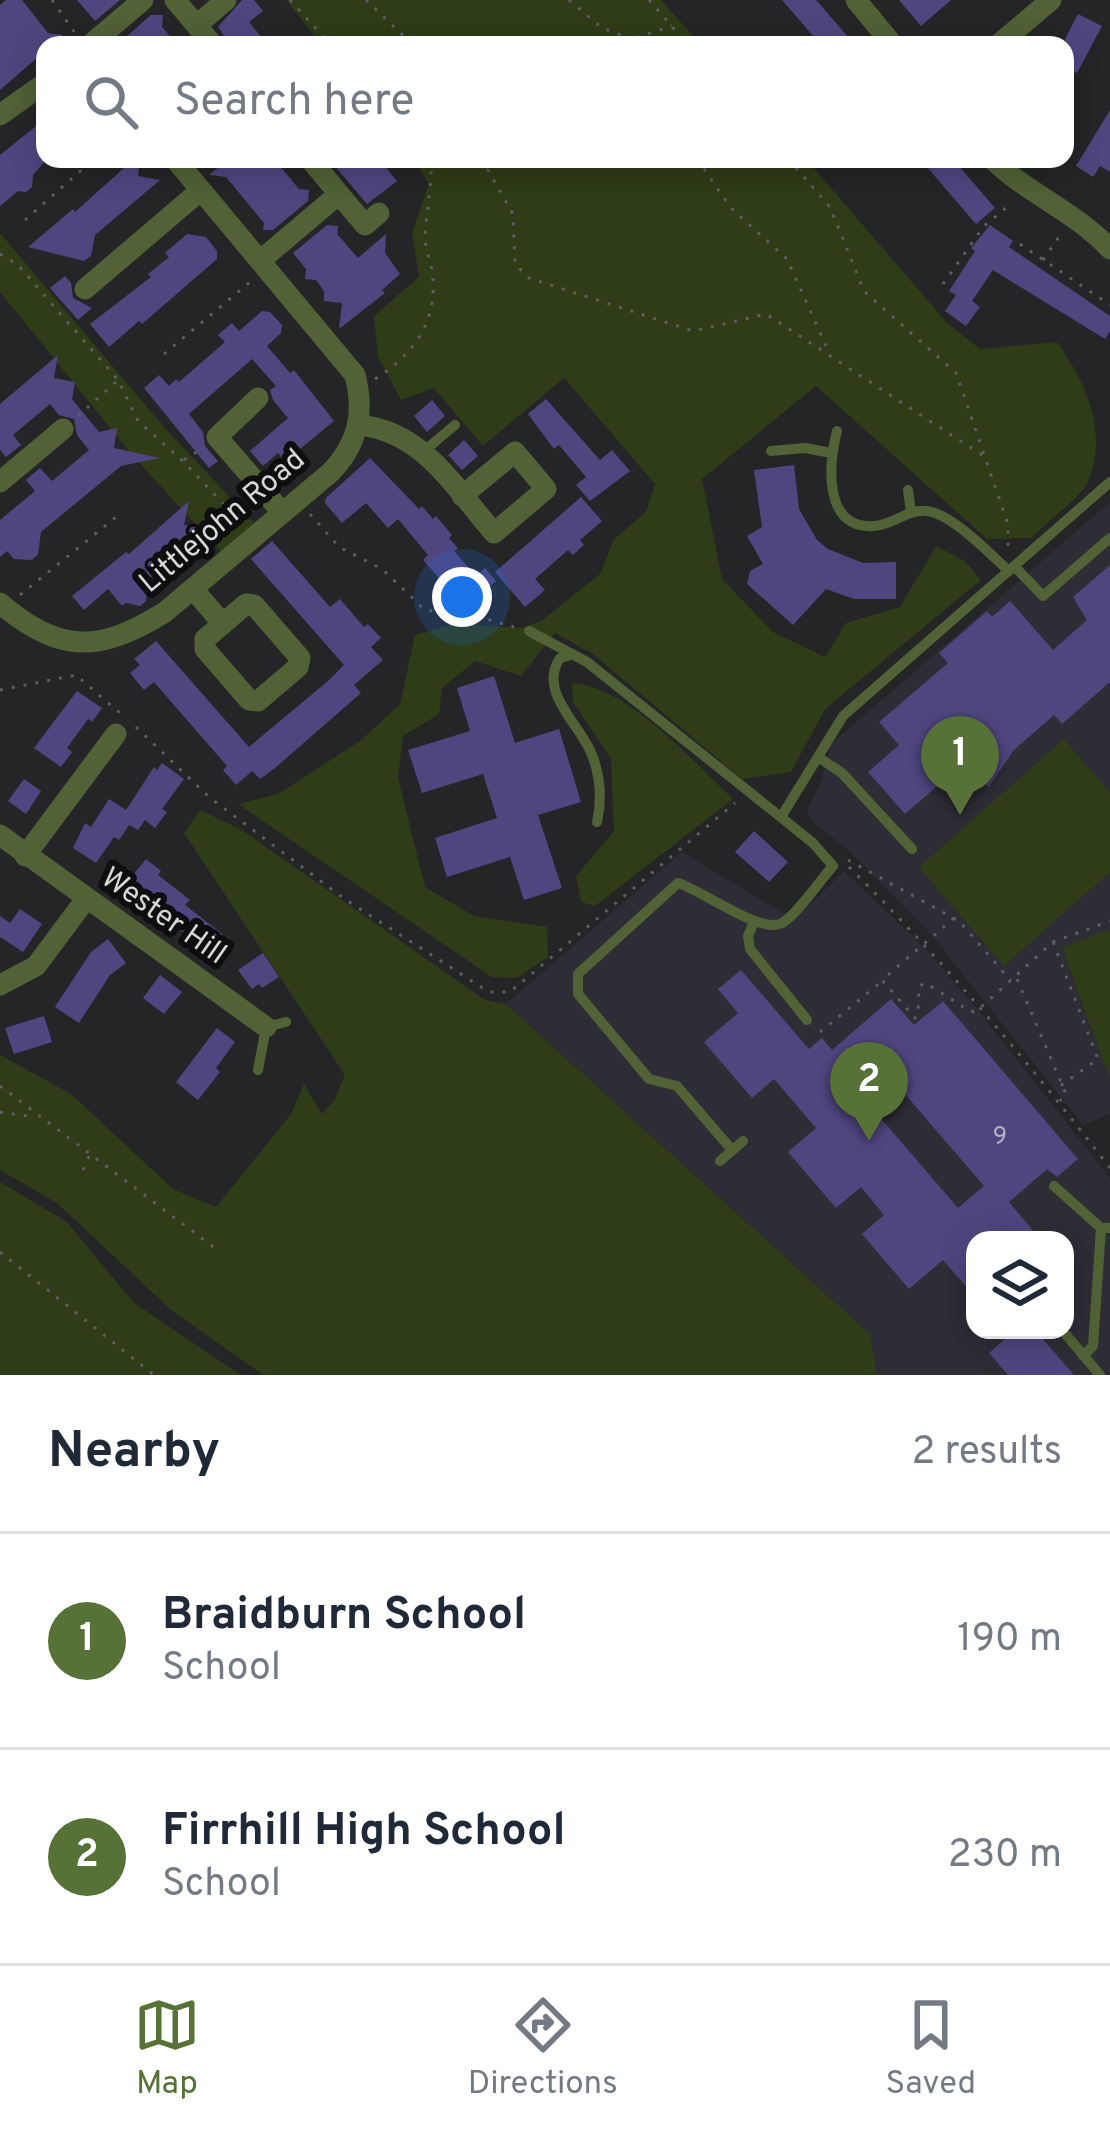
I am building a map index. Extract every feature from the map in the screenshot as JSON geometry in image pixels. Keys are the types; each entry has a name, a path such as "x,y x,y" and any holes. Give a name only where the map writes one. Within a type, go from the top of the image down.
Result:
{"street":[{"path":"91,36 143,0"},
{"path":"175,0 205,36"},
{"path":"196,26 226,0"},
{"path":"856,0 886,36"},
{"path":"1009,36 1051,0"},
{"path":"0,116 36,90"},
{"path":"183,168 355,375 358,425 393,433 424,451 462,496"},
{"path":"317,168 365,225 379,213"},
{"path":"1002,168 1110,249"},
{"path":"85,289 201,190"},
{"path":"264,264 339,194"},
{"path":"258,398 217,437 290,506"},
{"name":"Littlejohn Road","path":"2,605 51,638 105,642 136,630 193,589 346,455 358,425"},
{"path":"0,482 63,429"},
{"path":"193,589 223,624"},
{"path":"247,604 254,604 300,658 298,667 258,701 249,700 205,649 205,639 223,624 247,604"},
{"path":"26,856 116,734"},
{"name":"Wester Hill","path":"0,836 276,1025"},
{"path":"0,986 36,965 86,899"}],"lane":[{"path":"424,451 454,425"},
{"path":"838,431 829,474 833,496 843,513 859,524 876,527 911,512 941,515 1043,596 1110,538"},
{"path":"771,452 805,448 832,453"},
{"path":"781,817 843,716 1108,488"},
{"path":"908,490 911,512"},
{"path":"529,631 587,662 813,843 833,866 782,923 766,926 697,889 678,884 578,974 578,994 649,1079 677,1087 732,1150"},
{"path":"572,655 560,658 553,668 554,683 562,707 592,751 602,798 597,823"},
{"path":"818,758 842,772 912,849"},
{"path":"754,922 748,936 750,949 807,1020"},
{"path":"258,1070 276,1025"},
{"path":"720,1161 743,1141"},
{"path":"1054,1186 1106,1228 1093,1346 1083,1356"},
{"path":"1069,1339 1100,1375"}],"path":[{"path":"52,0 80,36"},
{"path":"290,0 324,36"},
{"path":"366,0 404,36"},
{"path":"569,0 602,28 624,36"},
{"path":"649,0 680,36"},
{"path":"643,36 672,26"},
{"path":"25,220 84,168"},
{"path":"359,389 399,364 430,324 433,274 424,238 432,198 431,168"},
{"path":"489,168 513,214 515,264 529,278 693,331 766,314 985,457"},
{"path":"703,168 730,208 787,259 830,353"},
{"path":"796,168 830,207 864,291 956,373 1008,524 1012,568"},
{"path":"943,284 984,226 1028,190"},
{"path":"1043,260 1072,217"},
{"path":"1020,244 1110,305"},
{"path":"0,254 18,265 118,380 138,422 183,461 254,536"},
{"path":"164,353 264,264"},
{"path":"63,429 118,380"},
{"path":"290,506 339,547 382,568 425,610 472,615 529,631"},
{"path":"2,605 121,513"},
{"path":"0,690 82,676 209,797 346,900 488,992 500,994 511,992 747,793"},
{"path":"1059,1102 1066,1094 1015,980 954,918 835,853 926,943 982,1007 1110,1168"},
{"path":"837,1019 954,918"},
{"path":"882,980 915,1018 916,993 926,983 971,1012 1015,980 1053,942 1110,921"},
{"path":"1053,942 1098,1059 1060,1086"},
{"path":"0,1086 216,1249"},
{"path":"0,1112 37,1117"},
{"path":"83,1170 91,1153"},
{"path":"0,1252 154,1375"}],"shaded area":[{"path":"1110,502 1110,1114 1083,1125 931,934 849,851 811,820 807,810 822,780 831,744"},
{"path":"682,852 795,920 844,871 923,946 1110,1178 1110,1375 877,1375 870,1334 506,1004"}],"green space":[{"path":"286,0 661,0 693,36 315,36"},
{"path":"419,168 814,168 947,323 980,349 1057,342 1086,393 1095,429 1093,467 1086,486 1031,538 987,539 816,386 702,479 722,579 773,632 825,657 846,623 900,607 936,546 965,561 981,580 825,709 791,772 742,779 593,654 555,633 521,676 475,661 442,688 439,714 403,736 398,778 425,887 474,916 547,927 548,957 517,978 492,977 238,804 278,794 360,741 400,704 415,635 455,624 521,628 541,621 600,574 614,539 646,512 655,484 564,378 483,446 434,388 401,400 378,357 374,316 419,277 412,232 429,184"},
{"path":"0,233 163,426 256,525 222,553 133,456 0,292"},
{"path":"572,683 593,687 637,711 733,799 595,906 581,902 576,876 614,831 611,759 573,702"},
{"path":"1064,739 1110,793 1110,872 1004,966 919,867"},
{"path":"200,810 242,830 485,1000 506,1004 870,1334 877,1375 263,1375 170,1309 57,1203 0,1170 0,1055 71,1094 173,1189 216,1207 291,1114 304,1084 322,1114 334,1101 345,1075 184,833"},
{"path":"1110,929 1110,1079 1062,948"},
{"path":"0,1182 67,1222 134,1303 241,1375 0,1375"}],"building":[{"path":"22,0 48,33 63,35 36,36 36,59 0,90 0,5"},
{"path":"77,0 120,0 95,21"},
{"path":"242,0 254,0 263,11 249,22 261,36 224,36 218,27"},
{"path":"782,0 816,0 847,36 813,36"},
{"path":"899,0 951,0 921,26"},
{"path":"1078,14 1102,26 1077,73 1074,36 1067,36"},
{"path":"151,15 163,15 162,27 170,36 127,36"},
{"path":"1110,110 1110,172 1100,166 1093,177 1076,166"},
{"path":"36,126 39,168 32,187 18,191 0,206 0,155"},
{"path":"124,168 139,168 138,176 160,180 95,235 91,256 84,261 28,247 73,209 75,212"},
{"path":"218,168 282,168 299,189 309,190 308,201 273,230 263,230 264,223 226,177 209,175"},
{"path":"337,168 386,168 397,181 367,204"},
{"path":"928,168 961,168 995,208 976,224"},
{"path":"327,225 338,226 337,234 358,258 386,234 385,253 400,274 382,290 385,293 339,329 342,303 324,301 324,291 316,280 305,279 306,269 293,253"},
{"path":"990,225 1013,241 1009,247 1110,316 1105,339 993,270 972,301 980,307 966,326 945,311 956,295 949,291 975,251 971,248"},
{"path":"187,234 206,237 217,259 109,347 90,324 151,277 148,274 169,257 165,253"},
{"path":"65,276 73,298 92,308 78,320 50,288"},
{"path":"262,311 270,312 282,325 281,333 267,346 290,373 294,370 334,421 289,458 278,453 263,466 250,451 288,418 273,400 270,390 276,386 252,359 189,414 218,461 209,468 144,388 159,375 169,386 176,379 179,382 225,342 218,335 232,323 239,331"},
{"path":"58,355 54,378 75,382 72,399 99,432 117,428 114,448 160,458 121,466 41,532 38,554 32,560 14,559 7,551 0,557 0,520 35,491 26,480 40,468 52,481 89,450 77,435 74,419 59,415 50,404 13,435 21,445 6,457 0,450 0,404"},
{"path":"546,399 600,460 612,450 630,471 590,501 576,485 586,477 559,445 554,449 528,414"},
{"path":"432,400 445,416 427,432 414,416"},
{"path":"464,440 478,456 462,470 448,455"},
{"path":"370,458 419,509 422,506 433,519 436,516 452,535 449,538 458,548 454,551 476,576 485,568 496,581 470,604 458,590 453,594 423,560 428,555 398,519 388,528 366,503 342,523 325,503"},
{"path":"794,465 799,509 817,540 863,563 896,562 896,599 854,599 826,589 793,625 747,584 750,571 763,564 747,536 762,527 754,470"},
{"path":"581,497 602,521 580,540 584,545 573,555 568,550 535,579 545,590 525,607 495,572"},
{"path":"189,501 184,525 206,529 149,579 146,601 140,606 122,606 108,589 84,610 72,596"},
{"path":"272,541 330,607 340,599 364,627 368,624 381,638 371,647 383,660 354,685 361,693 275,768 260,779 252,771 236,785 223,770 227,766 154,682 144,690 130,673 140,665 134,659 156,641 249,747 328,681 344,665 251,559"},
{"path":"1110,565 1110,682 1062,724 1054,715 1013,751 989,787 960,766 905,814 868,772 899,745 879,722 948,663 939,653 987,611 992,617 1010,601 1053,650 1087,620 1073,597"},
{"path":"494,676 515,743 559,729 581,802 538,815 562,888 524,900 510,857 447,877 435,838 497,818 483,774 422,793 408,750 470,731 457,688"},
{"path":"77,691 102,708 67,748 72,752 61,767 34,748"},
{"path":"162,763 184,779 162,809 167,812 155,828 145,820 138,830 129,825 96,863 73,848 85,823 91,827 109,799 126,810 154,767 157,770"},
{"path":"24,779 41,791 26,814 8,801"},
{"path":"754,831 788,862 769,882 735,852"},
{"path":"146,859 190,900 185,905 226,937 208,960 126,884"},
{"path":"20,909 42,924 23,952 0,937 0,916 10,923"},
{"path":"108,939 126,963 110,975 79,1023 55,1007 91,952"},
{"path":"263,953 279,977 252,989 238,970"},
{"path":"741,970 809,1049 822,1038 832,1050 891,999 914,1025 943,1001 1078,1159 1057,1177 1047,1169 1009,1202 1033,1231 966,1231 966,1287 943,1260 909,1289 862,1234 884,1215 861,1187 836,1208 788,1152 816,1128 774,1079 752,1098 704,1042 738,1013 718,989","holes":["885,1071 984,1186 958,1208 859,1093"]},
{"path":"160,975 182,992 164,1014 143,998"},
{"path":"44,1016 52,1042 14,1054 5,1028"},
{"path":"217,1028 235,1042 198,1100 176,1082"},
{"path":"1005,1339 1043,1339 1074,1375 1008,1375 989,1353"}],"place":[{"name":"Braidburn School","path":"960,815"},
{"name":"Firrhill High School","path":"869,1141"}]}
